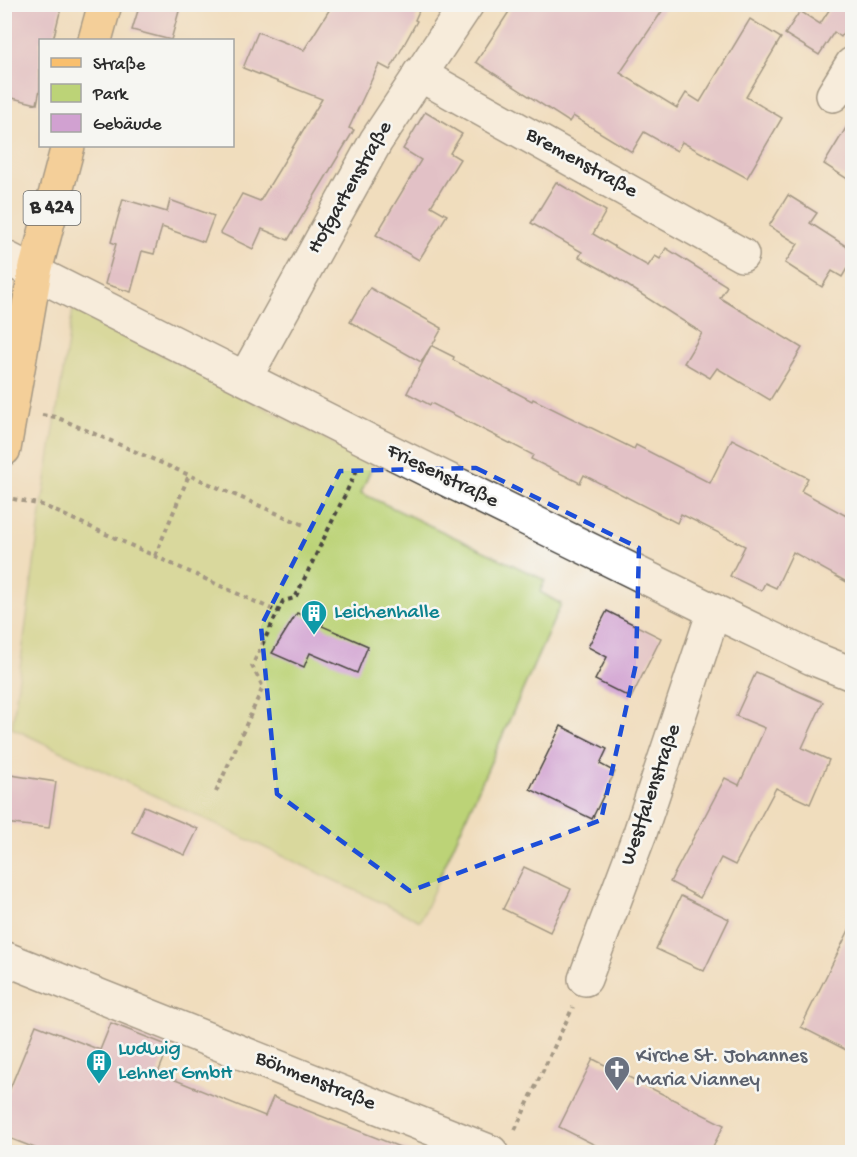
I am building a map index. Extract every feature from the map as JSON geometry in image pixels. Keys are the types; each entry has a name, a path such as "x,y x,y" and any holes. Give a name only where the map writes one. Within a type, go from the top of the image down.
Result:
{"main road":[{"path":"96,39 105,4"},
{"name":"B 424","path":"4,449 35,272 68,147"}],"street":[{"name":"Hofgartenstraße","path":"245,378 376,141 467,4"},
{"path":"834,95 852,64"},
{"name":"Bremenstraße","path":"419,74 742,255"},
{"name":"Friesenstraße","path":"4,257 371,442 812,658 852,674"},
{"name":"Westfalenstraße","path":"585,979 640,832 714,610"},
{"name":"Böhmenstraße","path":"4,958 502,1142"}],"path":[{"path":"56,417 306,526"},
{"path":"216,792 263,687 252,666 283,601 295,598 371,442"},
{"path":"155,556 189,475"},
{"path":"4,497 42,505 278,612"},
{"path":"502,1142 569,1016"}],"highlighted area":[{"path":"476,468 639,548 636,664 601,820 410,891 277,794 261,626 340,471"}],"green space":[{"path":"73,309 373,464 361,493 545,580 540,592 561,604 420,921 12,728 42,505"}],"building":[{"path":"4,4 62,4 53,39 39,39 37,104 4,96"},
{"path":"140,4 181,4 171,39 132,30"},
{"path":"333,4 422,4 415,20 417,21 390,70 379,64 349,128 354,130 288,240 262,229 253,249 220,233 242,194 260,201 322,99 243,68 258,32 304,50"},
{"path":"514,4 667,4 620,73 677,108 686,93 700,102 750,19 781,38 746,97 782,118 747,178 682,142 677,151 644,132 632,152 573,116 569,122 476,62"},
{"path":"833,4 852,4 852,18 841,37 834,32 819,55 785,34 800,11 820,24"},
{"path":"425,112 462,134 450,153 460,159 431,206 447,215 419,260 376,235 421,160 403,149"},
{"path":"852,118 852,182 824,164"},
{"path":"556,182 606,211 593,234 648,266 655,256 660,259 666,248 727,286 720,298 802,348 770,400 717,368 710,378 684,363 702,333 579,257 582,252 531,223"},
{"path":"788,195 817,213 810,223 852,250 852,260 842,277 832,271 822,287 785,263 798,244 769,226"},
{"path":"123,199 167,212 170,200 214,216 204,242 162,227 154,254 142,251 131,292 105,284 116,244 111,242"},
{"path":"370,288 442,328 432,346 454,357 453,360 532,401 533,399 634,449 636,445 710,483 732,439 808,478 801,491 852,519 852,585 793,552 776,588 765,583 761,591 730,576 745,546 681,514 677,523 584,475 580,483 531,459 533,455 407,393 431,346 421,362 350,322"},
{"path":"607,611 661,638 631,698 595,680 607,657 588,647"},
{"name":"Leichenhalle","path":"297,613 368,646 357,673 310,653 304,667 272,653"},
{"path":"756,672 823,702 802,748 829,760 810,804 776,788 735,865 721,858 700,898 670,882 725,778 739,785 765,728 736,716"},
{"path":"561,726 607,749 600,764 615,772 592,819 530,789"},
{"path":"4,774 56,782 49,828 4,823"},
{"path":"144,806 198,829 185,855 132,832"},
{"path":"524,867 571,889 550,932 503,909"},
{"path":"681,896 729,919 704,971 656,949"},
{"path":"852,924 852,1053 801,1027"},
{"name":"Ludwig Lehner GmbH","path":"111,1023 169,1046 158,1073 265,1116 273,1097 410,1151 45,1152 4,1136 4,1103 36,1025 100,1050"},
{"name":"Kirche St. Johannes Maria Vianney","path":"593,1059 724,1125 710,1152 609,1152 559,1127"}],"place":[{"name":"Leichenhalle","path":"314,636"},
{"name":"Ludwig Lehner GmbH","path":"99,1085"},
{"name":"Kirche St. Johannes Maria Vianney","path":"617,1092"}]}
